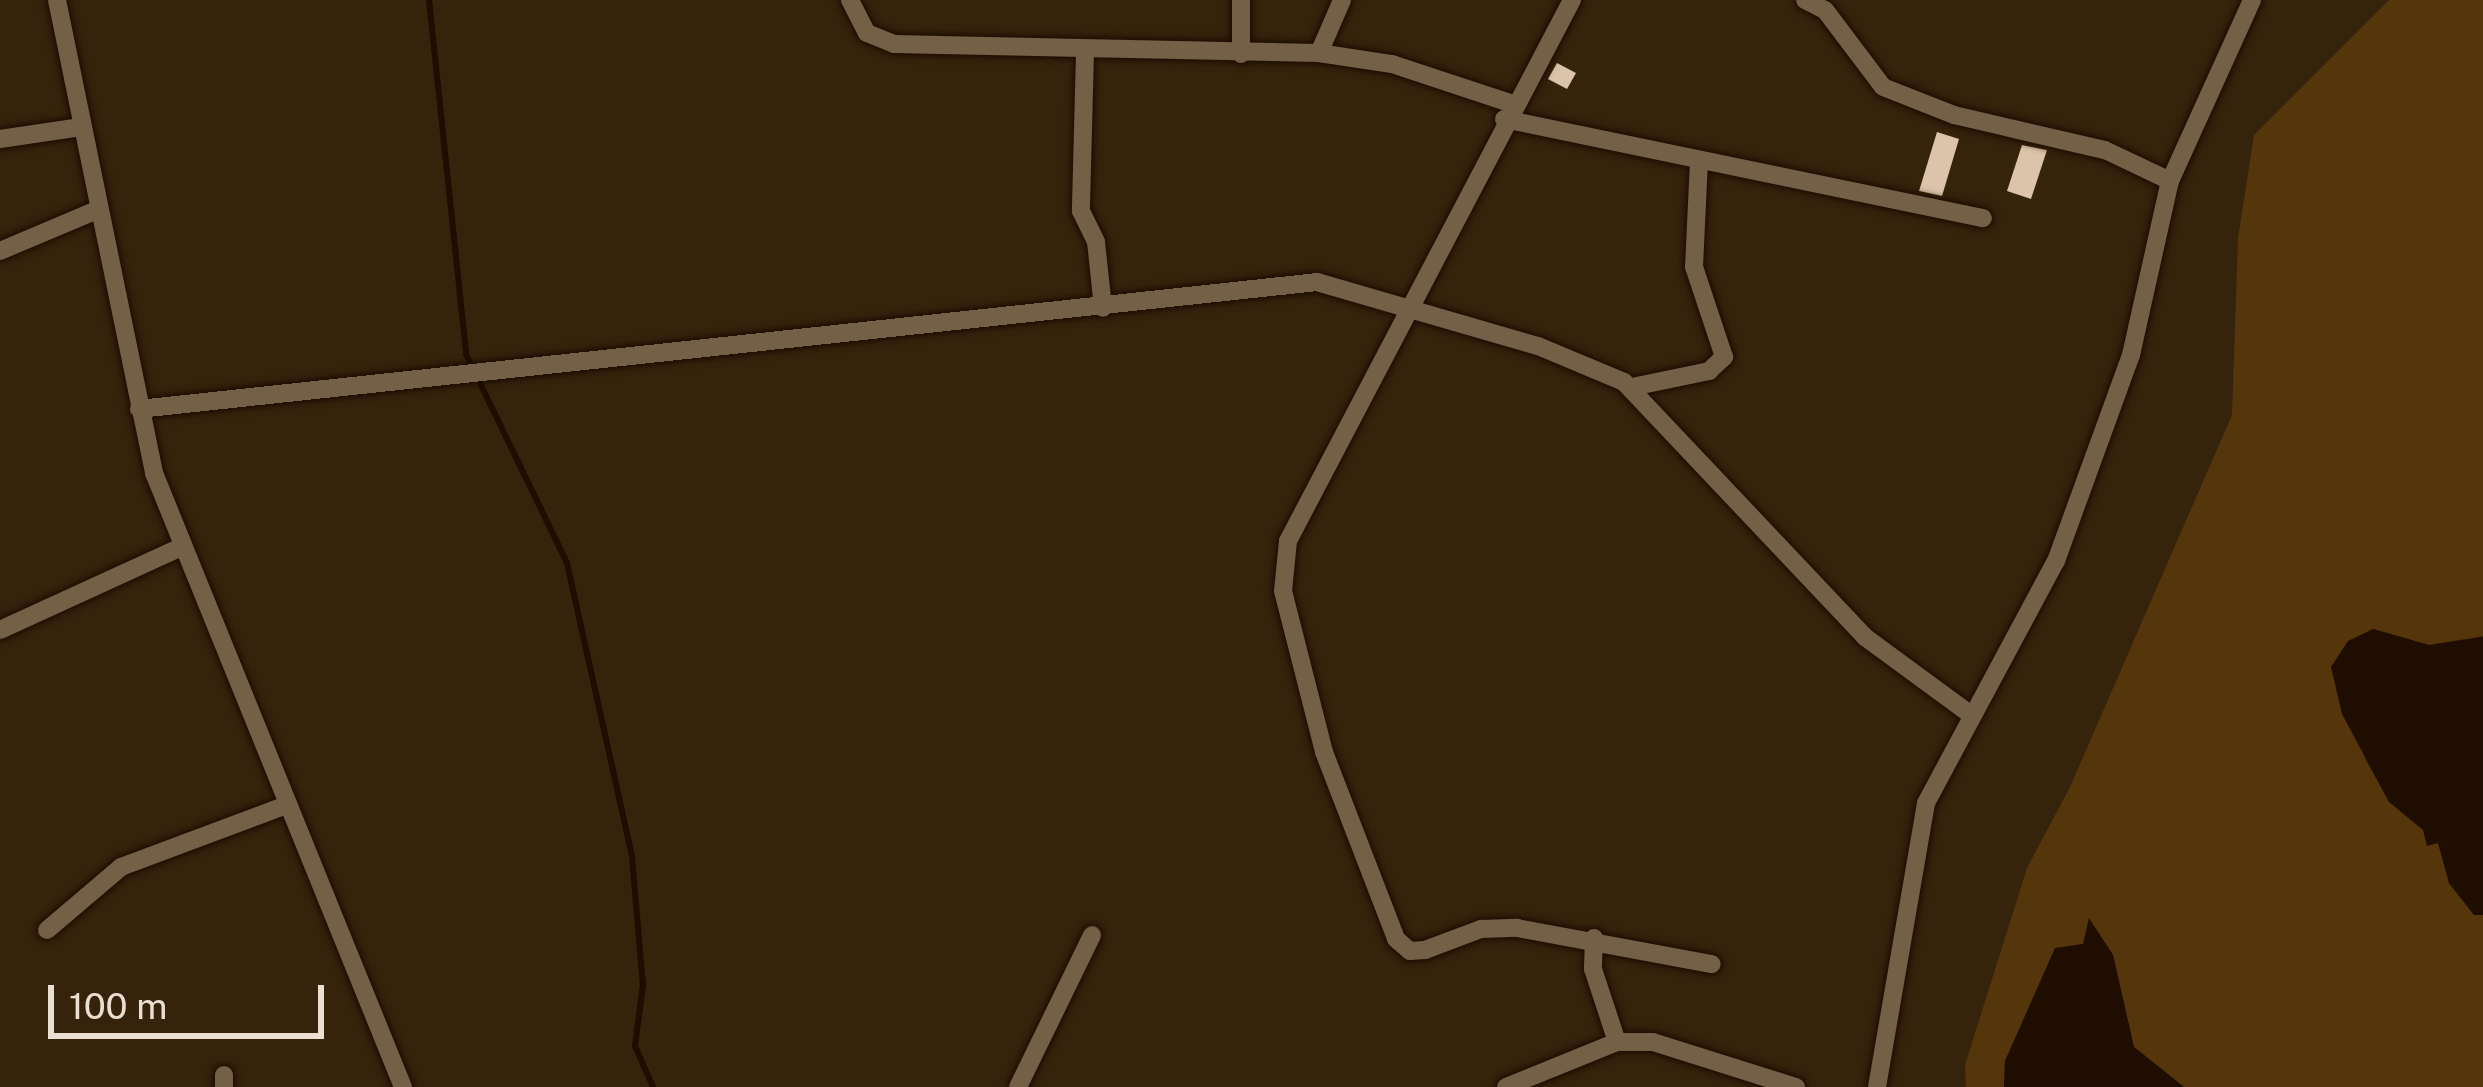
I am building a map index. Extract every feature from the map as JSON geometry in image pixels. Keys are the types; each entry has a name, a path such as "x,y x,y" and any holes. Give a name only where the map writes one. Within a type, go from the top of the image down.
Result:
{"street":[{"path":"57,0 139,409 179,548 394,1083"},
{"path":"850,0 867,34 894,44 1085,53 1319,53 1392,64 1508,111 1699,160 1983,218"},
{"path":"1241,0 1241,54"},
{"path":"1319,53 1342,0"},
{"path":"1572,0 1508,111 1415,308 1283,561 1283,591 1324,752 1382,914 1409,951 1496,926 1594,938 1712,964"},
{"path":"1804,0 1825,10 1883,87 1954,115 2105,150 2170,181"},
{"path":"1877,1087 1926,803 2056,561 2131,355 2170,181 2252,0"},
{"path":"1085,53 1081,211 1096,242 1103,308"},
{"path":"0,139 81,127"},
{"path":"1632,387 1708,371 1724,358 1694,267 1699,160"},
{"path":"0,251 97,210"},
{"path":"139,409 1317,282 1538,346 1632,387 1865,638 1970,714"},
{"path":"0,630 179,548"},
{"path":"47,930 121,867 284,806"},
{"path":"1018,1087 1092,934"},
{"path":"1594,938 1597,986 1616,1042"},
{"path":"1506,1087 1616,1042 1682,1045 1796,1087"}],"shaded area":[{"path":"2389,0 2483,0 2483,636 2429,645 2373,629 2365,759 2389,801 2438,842 2449,883 2474,915 2483,915 2483,1087 2184,1087 2134,1047 2113,955 2089,919 2084,944 2055,949 2005,1061 2004,1087 1966,1087 1965,1065 2027,868 2070,787 2232,415 2238,238 2254,135"},
{"path":"2373,629 2429,645 2483,637 2483,915 2474,915 2449,883 2438,843 2427,846 2423,830 2389,802 2342,714 2331,667 2348,641"},
{"path":"2089,918 2113,955 2134,1047 2184,1087 2004,1087 2005,1061 2055,948 2083,944"}],"building":[{"path":"1557,63 1576,73 1567,89 1548,79"},
{"path":"1937,132 1959,139 1942,196 1919,191"},
{"path":"2022,145 2047,150 2031,199 2007,191"}],"waterway":[{"path":"429,0 466,354 567,563 632,857 643,985 635,1046 653,1087"}]}
